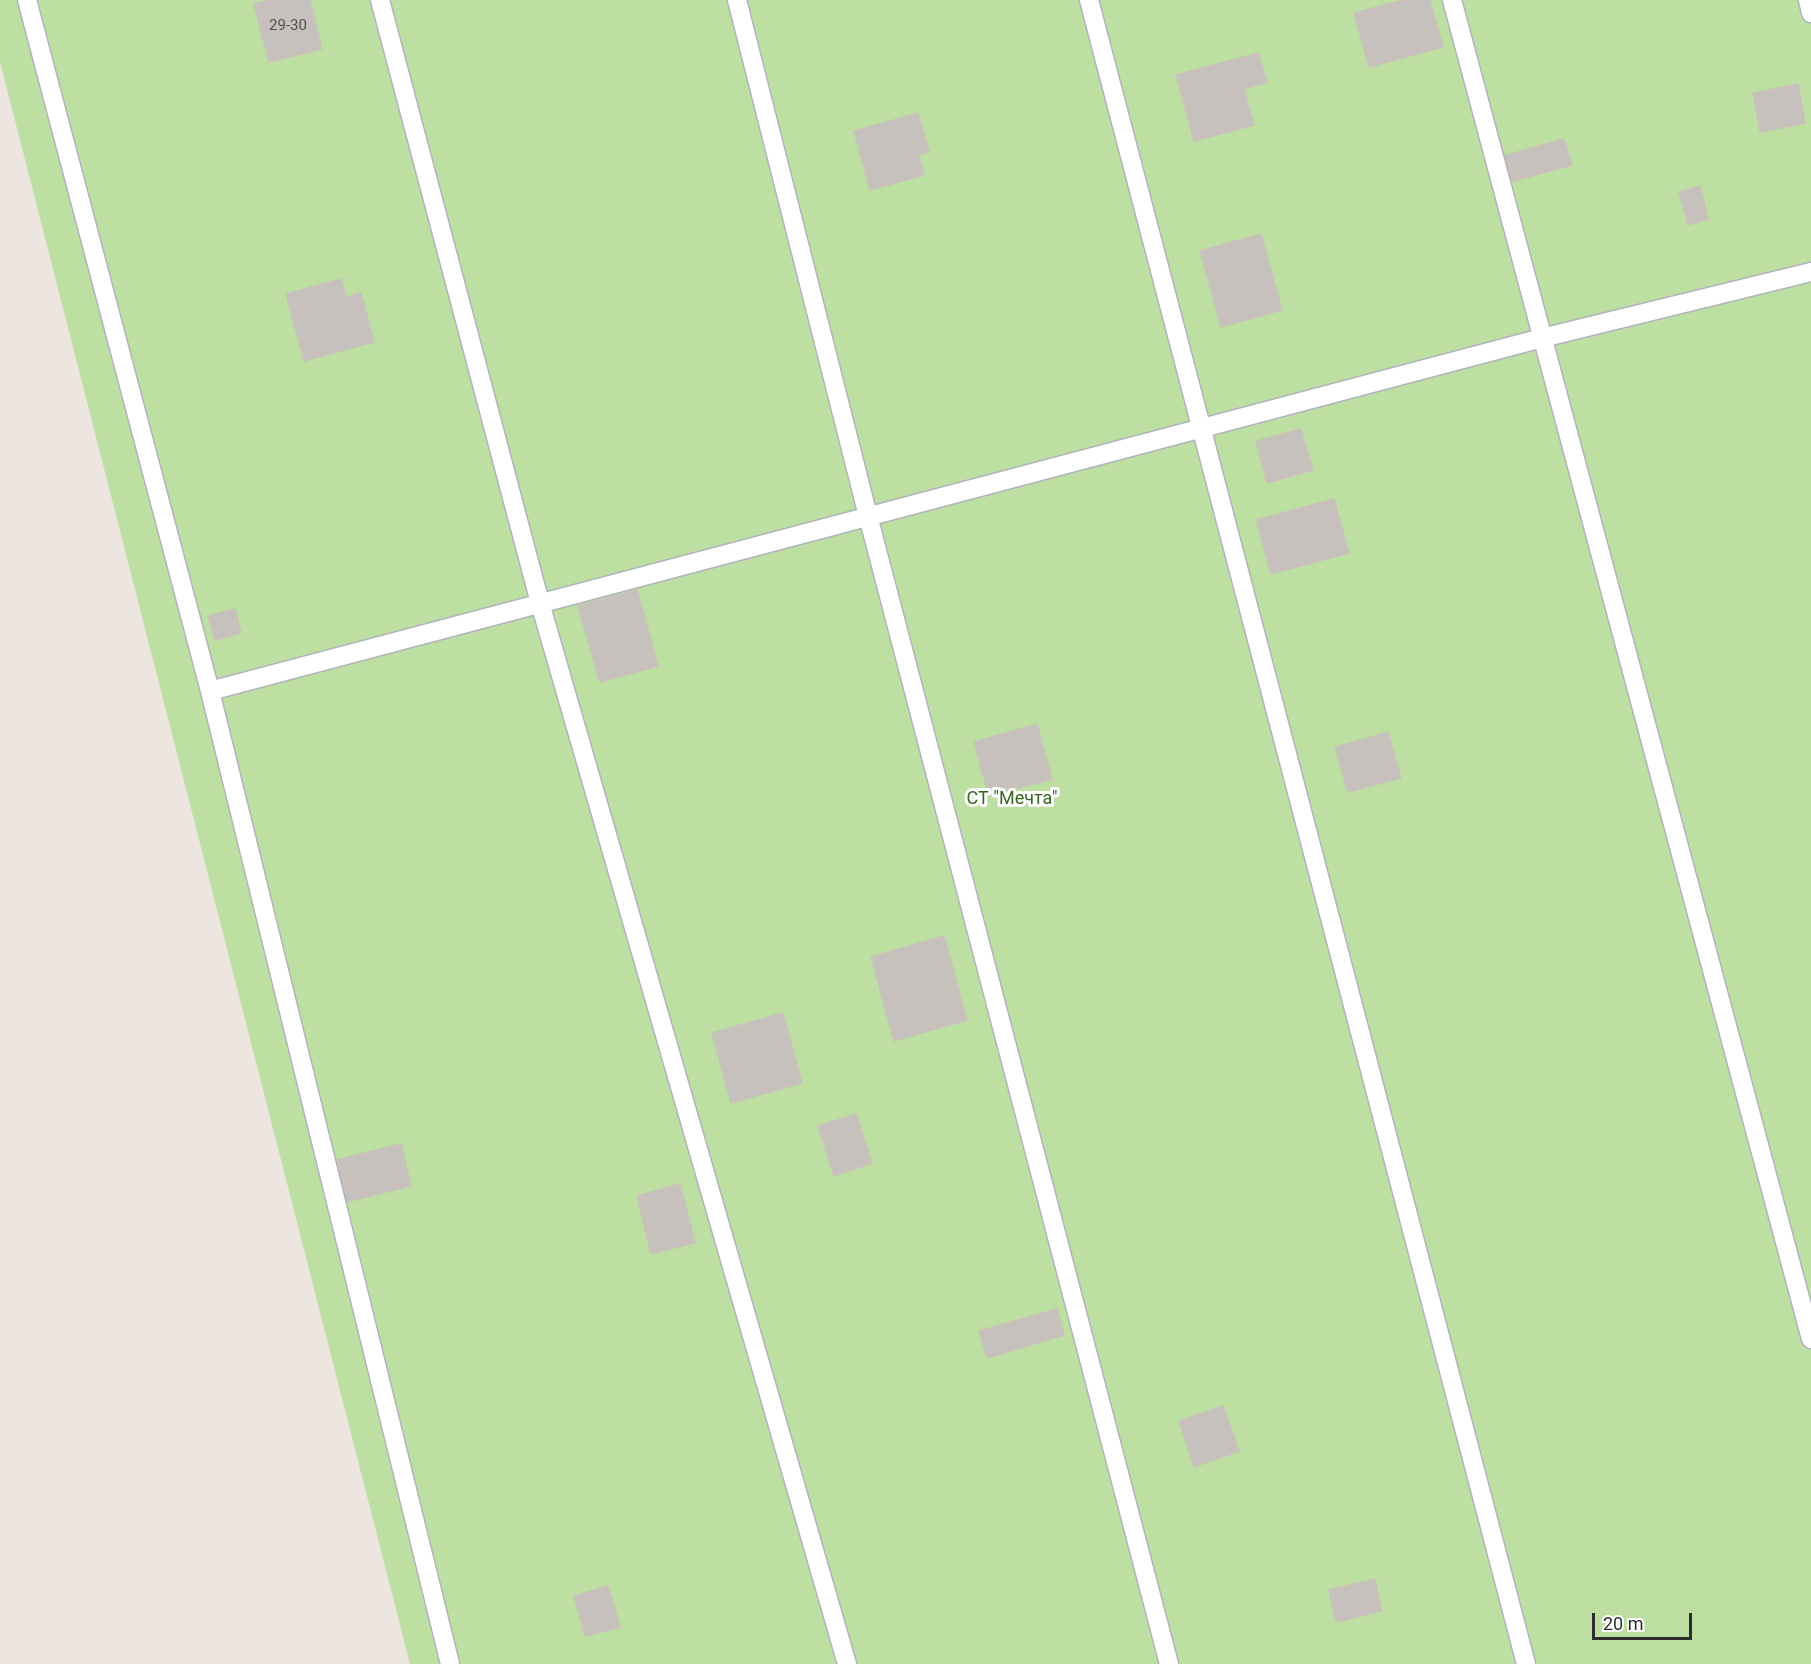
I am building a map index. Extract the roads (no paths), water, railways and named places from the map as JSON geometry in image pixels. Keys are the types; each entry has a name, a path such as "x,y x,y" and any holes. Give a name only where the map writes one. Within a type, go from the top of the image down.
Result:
{"lane":[{"path":"27,0 210,691 450,1664"},
{"path":"380,0 540,603 848,1664"},
{"path":"737,0 868,516 1169,1664"},
{"path":"1089,0 1526,1664"},
{"path":"1452,0 1811,1339"},
{"path":"1808,0 1811,13"},
{"path":"210,691 1542,338 1811,272"}],"park label":[{"name":"СТ \"Мечта\"","path":"1012,799"}]}
